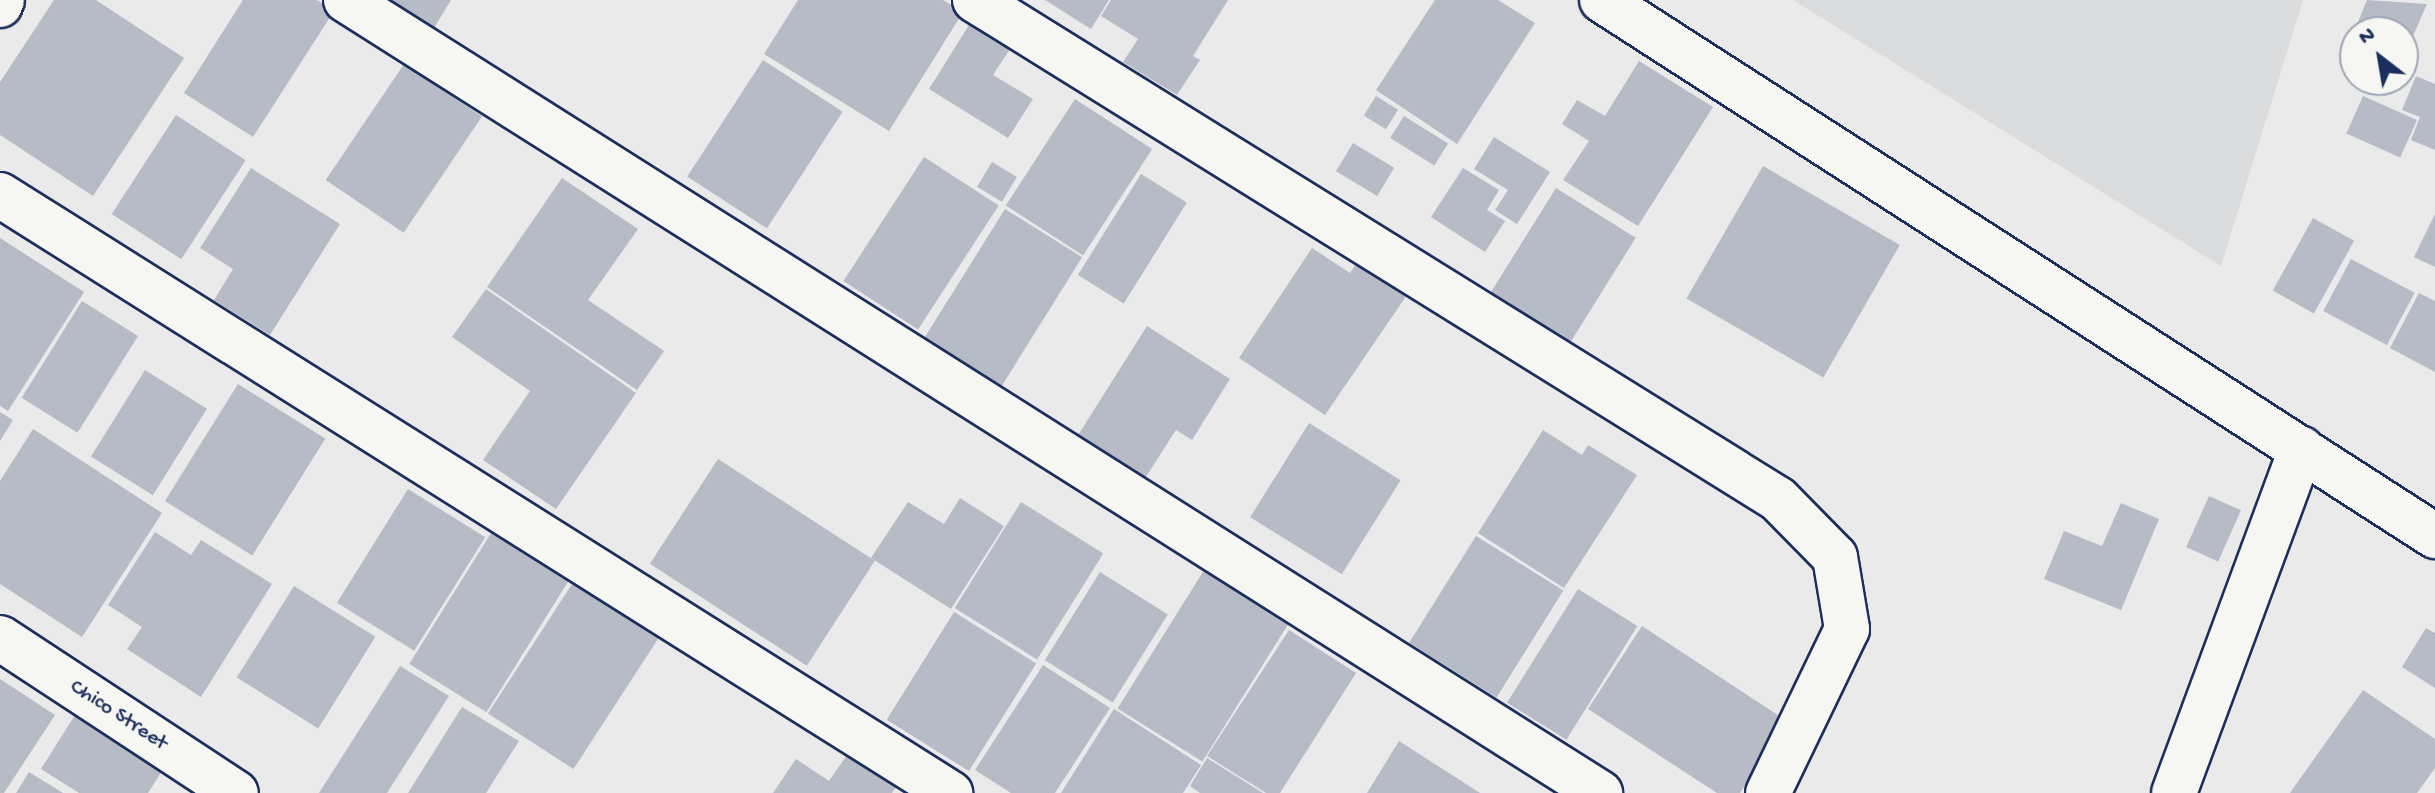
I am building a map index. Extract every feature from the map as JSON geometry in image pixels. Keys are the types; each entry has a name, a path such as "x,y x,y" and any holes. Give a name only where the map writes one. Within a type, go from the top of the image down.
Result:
{"street":[{"path":"346,0 1600,793"},
{"path":"975,0 1778,499 1835,557 1847,629 1768,793"},
{"path":"1602,0 2435,536"},
{"path":"0,195 950,793"},
{"path":"2177,792 2301,449"},
{"name":"Chico Street","path":"0,638 236,793"}],"shaded area":[{"path":"1793,0 2303,0 2221,266"}],"building":[{"path":"54,0 96,0 184,58 93,196 0,135 0,82"},
{"path":"243,0 317,0 334,11 253,137 184,93"},
{"path":"385,0 451,0 434,28"},
{"path":"798,0 943,0 963,12 889,131 764,54"},
{"path":"1045,0 1109,0 1091,29"},
{"path":"1111,0 1228,0 1193,56 1200,60 1177,95 1123,62 1138,39 1101,16"},
{"path":"1435,0 1498,0 1535,23 1457,144 1376,90"},
{"path":"2367,0 2427,4 2419,22 2419,16 2360,16"},
{"path":"974,17 1014,43 993,75 1033,99 1008,138 929,89"},
{"path":"763,60 843,112 767,228 687,177"},
{"path":"1639,61 1713,107 1638,226 1563,180 1589,141 1562,124 1577,100 1605,116"},
{"path":"404,64 482,117 404,233 326,180"},
{"path":"2419,77 2435,84 2435,150 2411,140 2420,117 2402,110 2408,96 2419,96"},
{"path":"1376,96 1398,110 1386,129 1364,116"},
{"path":"2363,96 2417,120 2400,157 2346,133"},
{"path":"1075,99 1152,149 1083,256 1006,206"},
{"path":"176,115 246,160 181,259 112,214"},
{"path":"1404,116 1448,144 1434,166 1390,138"},
{"path":"1494,137 1550,172 1517,224 1495,210 1508,190 1474,169"},
{"path":"1353,143 1394,168 1377,196 1336,171"},
{"path":"924,157 999,205 918,330 843,281"},
{"path":"992,162 1017,177 1002,202 977,187"},
{"path":"1763,166 1900,245 1823,378 1686,299"},
{"path":"251,168 340,224 270,335 214,300 233,269 200,248"},
{"path":"1463,168 1499,190 1487,210 1505,221 1485,252 1431,217"},
{"path":"1141,174 1187,203 1124,304 1078,275"},
{"path":"562,178 638,229 588,300 664,351 637,390 487,287"},
{"path":"1556,188 1636,238 1569,344 1490,294"},
{"path":"1005,209 1082,257 1001,388 923,340"},
{"path":"2435,214 2435,267 2414,257"},
{"path":"2313,218 2354,241 2314,313 2273,291"},
{"path":"0,238 84,292 8,411 0,406"},
{"path":"1312,248 1350,273 1359,259 1409,292 1325,415 1239,358"},
{"path":"2351,259 2415,293 2387,345 2323,311"},
{"path":"486,289 636,393 556,509 483,460 530,391 452,337"},
{"path":"2419,293 2435,301 2435,372 2390,348"},
{"path":"82,301 138,336 78,433 22,398"},
{"path":"1147,326 1230,379 1192,440 1176,430 1140,486 1073,443"},
{"path":"145,370 207,409 153,495 91,457"},
{"path":"238,384 325,439 252,556 165,501"},
{"path":"0,412 13,420 0,441"},
{"path":"1309,423 1401,480 1342,574 1250,517"},
{"path":"33,429 162,513 82,637 0,584 0,481"},
{"path":"1543,430 1582,455 1588,445 1637,475 1564,588 1478,533"},
{"path":"718,459 875,561 807,666 650,564"},
{"path":"408,489 485,537 414,651 337,603"},
{"path":"2209,496 2241,510 2218,561 2186,547"},
{"path":"960,498 1004,526 951,609 871,558 908,502 944,524"},
{"path":"1021,502 1103,553 1037,659 955,608"},
{"path":"2121,503 2159,519 2121,610 2044,579 2064,531 2102,546"},
{"path":"493,530 570,578 486,712 409,664"},
{"path":"155,532 191,555 201,540 272,584 201,697 127,649 142,627 108,605"},
{"path":"1476,536 1563,591 1497,697 1409,643"},
{"path":"1206,567 1291,620 1202,762 1118,709"},
{"path":"1100,572 1168,614 1113,703 1045,660"},
{"path":"574,581 660,637 573,769 488,714"},
{"path":"294,586 375,637 318,728 237,678"},
{"path":"1578,589 1637,626 1566,740 1507,703"},
{"path":"954,612 1036,663 969,771 887,720"},
{"path":"1642,626 1787,721 1740,793 1717,793 1588,709"},
{"path":"2426,628 2435,633 2435,688 2402,667"},
{"path":"1289,630 1356,673 1280,793 1266,793 1207,756"},
{"path":"1043,665 1110,708 1055,793 1011,793 975,770"},
{"path":"400,666 449,696 387,793 319,793"},
{"path":"0,679 55,715 4,793 0,793"},
{"path":"2363,690 2435,739 2435,768 2417,793 2290,793"},
{"path":"462,707 519,741 486,793 408,793"},
{"path":"1114,709 1201,765 1183,793 1061,793"},
{"path":"75,715 162,771 148,793 79,793 41,769"},
{"path":"1399,741 1480,793 1367,793"},
{"path":"854,745 903,777 892,793 773,793 796,759 829,781"},
{"path":"1207,758 1263,793 1200,793 1190,786"},
{"path":"29,772 63,793 16,793"}]}
